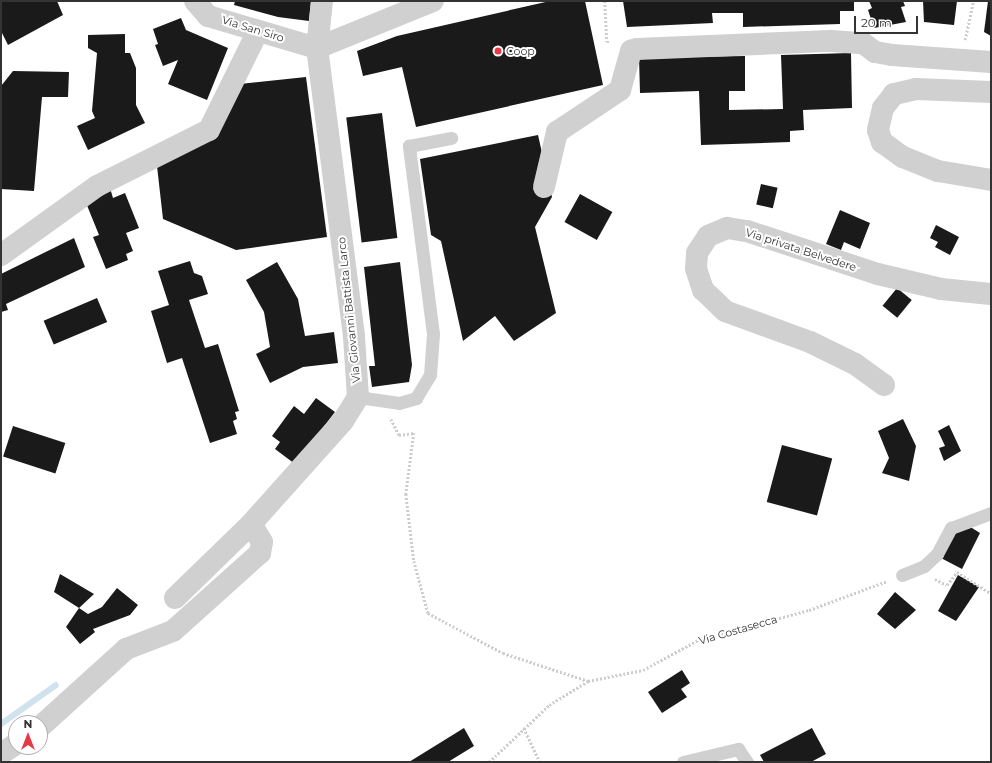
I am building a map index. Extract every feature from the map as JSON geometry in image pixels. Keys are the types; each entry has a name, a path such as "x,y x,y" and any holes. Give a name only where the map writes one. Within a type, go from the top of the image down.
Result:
{"street":[{"name":"Via San Siro","path":"195,1 208,16 317,48"},
{"name":"Via Giovanni Battista Larco","path":"322,1 317,48 354,336 355,401"},
{"path":"317,48 430,2"},
{"path":"1,255 97,186 209,130 258,31"},
{"path":"544,187 557,132 620,90 631,51 637,49 831,41 863,43 875,52 892,55 991,62"},
{"path":"991,92 916,89 894,94 883,108 878,130 882,142 903,157 938,170 991,180"},
{"name":"Via privata Belvedere","path":"884,385 855,364 810,342 724,311 703,290 696,268 697,253 708,236 726,228 747,231 878,274 941,289 991,294"},
{"path":"175,598 251,524 343,421 355,401"},
{"path":"48,720 126,649 173,631 260,552 262,542 251,524"}],"lane":[{"path":"355,401 398,403 416,398 430,375 433,334 409,146 451,138"},
{"path":"902,575 918,568 937,554 951,528 991,513"},
{"path":"683,762 738,749 747,762"}],"path":[{"path":"606,1 607,42 631,43 637,49"},
{"path":"960,60 973,1"},
{"path":"355,401 390,418 399,435 414,433 406,494 414,561 428,613 503,653 588,681"},
{"path":"918,568 947,585 956,572 991,593"},
{"name":"Via Costasecca","path":"489,762 549,705 588,681 642,670 698,640 809,610 902,575"},
{"path":"524,728 540,762"}],"building":[{"path":"1,1 57,1 63,15 8,45 1,31"},
{"path":"235,1 311,1 309,21 278,17 234,5"},
{"name":"Coop","path":"550,1 585,1 603,85 416,127 402,67 363,76 357,51 397,36"},
{"path":"623,1 854,1 854,11 840,11 840,24 743,27 743,13 712,13 713,23 627,27"},
{"path":"869,1 903,1 905,6 901,7 906,22 874,28 868,10 872,8"},
{"path":"923,1 957,1 954,25 924,22"},
{"path":"988,1 991,1 991,36 984,32"},
{"path":"181,18 186,30 228,48 207,100 168,84 178,60 163,66 155,45 158,44 153,29"},
{"path":"125,34 125,53 130,53 136,68 136,105 145,123 88,150 77,126 95,118 92,111 97,53 88,48 88,35"},
{"path":"851,53 852,108 803,110 804,130 790,131 790,142 701,145 699,91 640,93 639,58 745,56 745,91 729,91 729,110 783,109 781,55"},
{"path":"13,71 69,72 68,97 42,97 34,191 1,189 1,86"},
{"path":"306,77 327,237 236,250 163,219 157,166 240,84"},
{"path":"382,113 397,238 362,242 346,117"},
{"path":"538,135 552,197 535,227 556,313 514,341 495,316 463,341 441,241 431,235 420,159"},
{"path":"761,184 778,188 773,208 756,204"},
{"path":"110,188 113,198 125,193 139,228 126,233 133,251 126,254 128,260 106,269 93,237 99,235 84,198"},
{"path":"580,194 612,212 597,240 564,222"},
{"path":"840,210 870,223 860,249 844,242 841,250 826,244"},
{"path":"936,225 959,237 950,255 935,247 938,242 930,238"},
{"path":"74,238 85,267 6,304 8,310 1,312 1,274"},
{"path":"190,261 194,273 202,276 208,294 189,300 205,348 218,344 239,411 235,412 237,419 233,421 237,434 210,443 182,358 167,363 151,311 169,305 158,271"},
{"path":"277,262 298,299 305,336 334,332 338,363 303,367 270,383 256,354 270,347 264,312 246,280"},
{"path":"400,262 412,365 409,382 372,387 369,366 375,366 364,267"},
{"path":"897,288 912,300 897,318 883,306"},
{"path":"97,298 107,322 54,345 44,321"},
{"path":"316,398 335,412 295,464 275,449 280,442 272,436 294,406 304,414"},
{"path":"903,419 916,446 909,481 882,473 889,458 878,431"},
{"path":"949,425 961,451 944,461 939,448 945,446 938,431"},
{"path":"13,426 65,443 55,473 3,456"},
{"path":"782,445 832,458 817,515 767,502"},
{"path":"964,523 980,533 962,569 939,557 953,530"},
{"path":"60,574 94,594 79,608 54,592"},
{"path":"958,575 979,587 956,621 938,611"},
{"path":"117,588 138,605 130,615 93,629 95,632 80,644 66,627 79,608 88,614 102,607"},
{"path":"895,592 916,610 895,629 877,614"},
{"path":"682,670 690,683 681,689 687,697 662,713 648,692"},
{"path":"464,728 474,746 448,762 409,762"},
{"path":"812,728 826,754 811,762 764,762 760,755"}],"waterway":[{"path":"1,724 56,685"}],"place":[{"name":"Coop","path":"498,51"}]}
